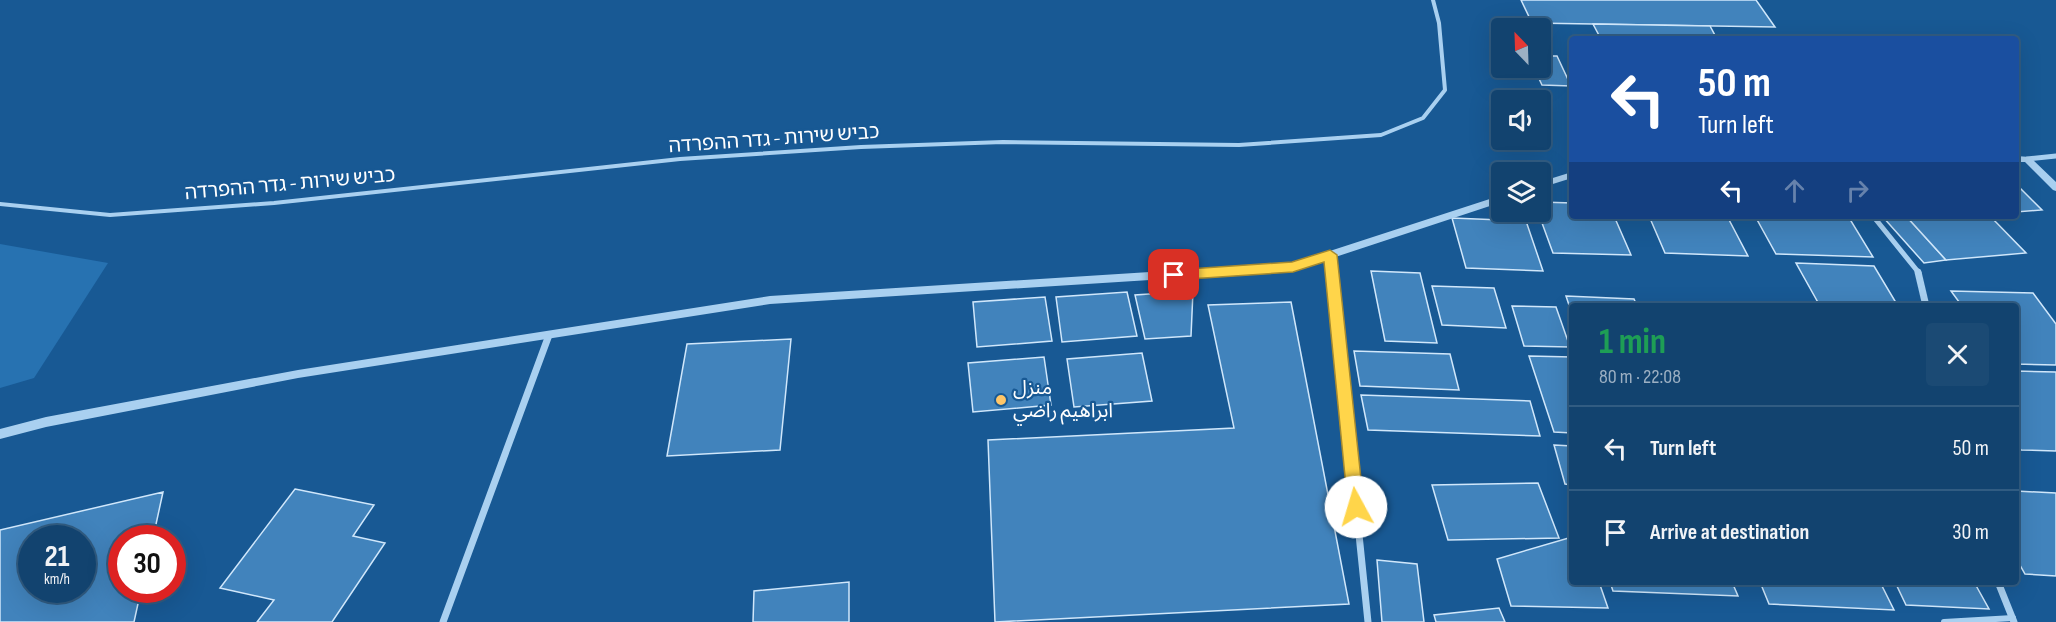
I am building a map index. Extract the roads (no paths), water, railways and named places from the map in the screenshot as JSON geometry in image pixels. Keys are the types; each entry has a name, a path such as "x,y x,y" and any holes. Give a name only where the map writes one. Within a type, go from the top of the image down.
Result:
{"street":[{"path":"2021,159 2056,156"},
{"path":"2021,159 2056,188"},
{"path":"1551,182 1569,176"},
{"path":"0,434 46,422 298,374 770,300 1293,267 1491,202"},
{"path":"1875,219 1920,275 1925,303"},
{"path":"1330,255 1368,622"},
{"path":"443,622 549,335"},
{"path":"1944,622 2014,620 1999,585"}],"lane":[{"name":"כביש שירות - גדר ההפרדה","path":"0,204 110,215 274,203 680,159 1003,142 1239,145 1381,135 1423,118 1445,90 1439,23 1433,0"}],"place":[{"name":"منزل ابراهيم راضي","path":"1001,400"}]}
